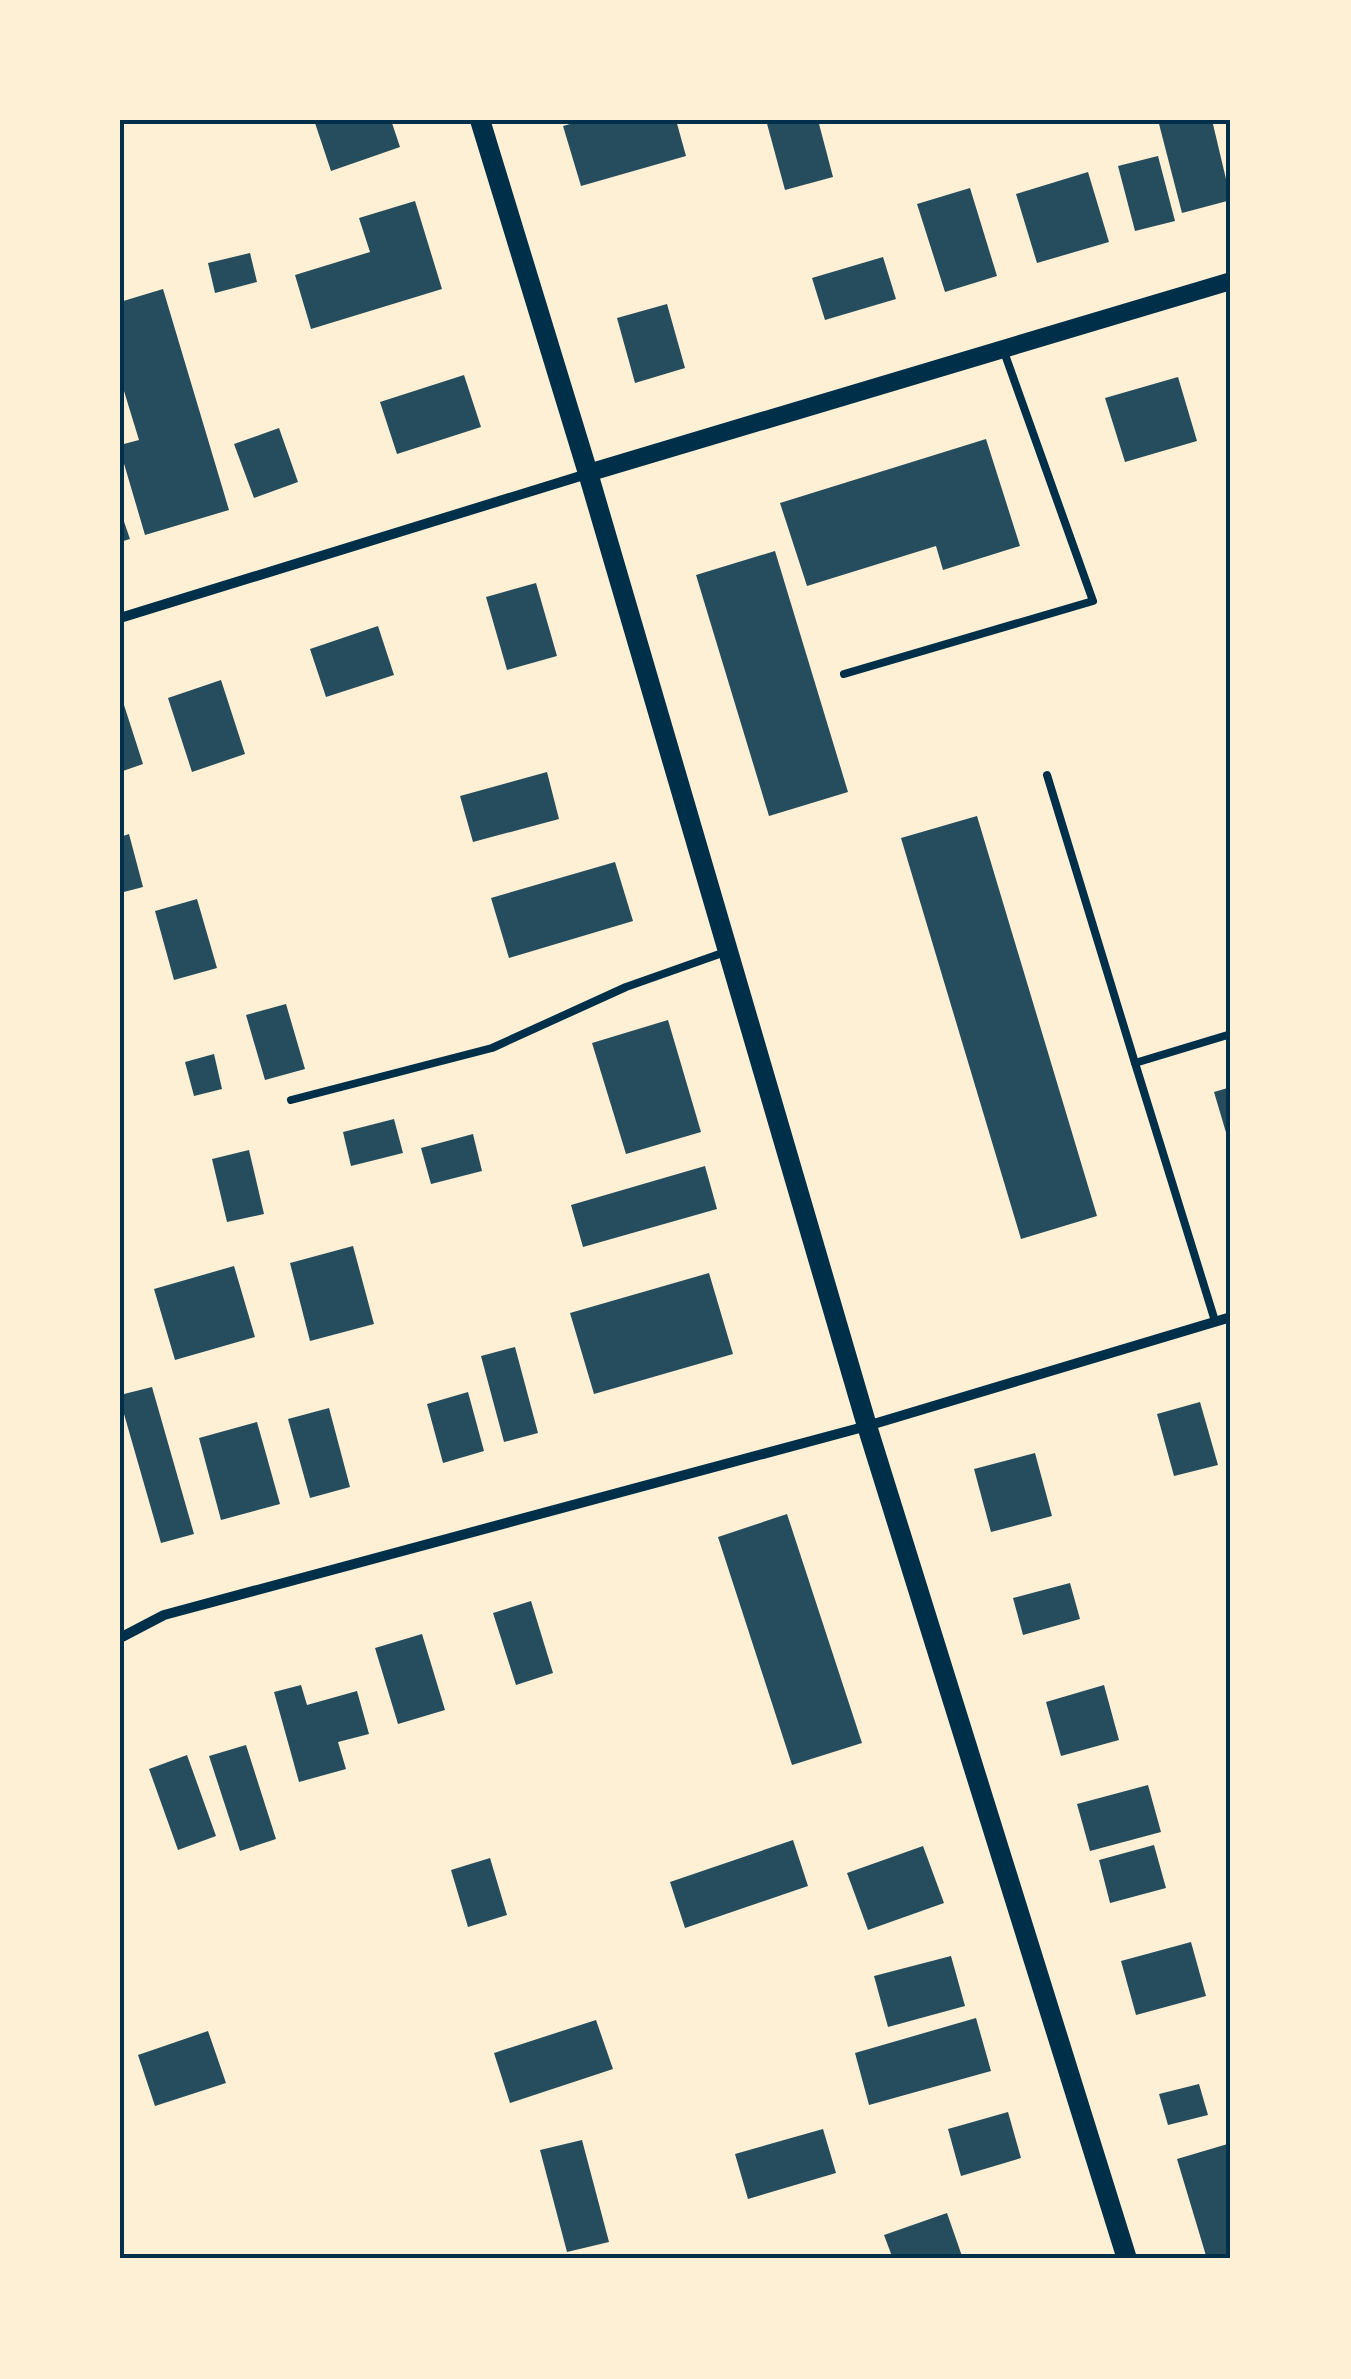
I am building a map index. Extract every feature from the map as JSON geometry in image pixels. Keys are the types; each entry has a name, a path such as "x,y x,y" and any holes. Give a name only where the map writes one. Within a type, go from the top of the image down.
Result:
{"main road":[{"path":"480,120 867,1426 1127,2259"}],"street":[{"path":"120,618 1231,281"},
{"path":"120,1638 164,1615 867,1426 1231,1316"}],"lane":[{"path":"844,674 1094,601 1003,349"},
{"path":"1047,775 1215,1322"},
{"path":"291,1100 492,1048 626,986 728,951"},
{"path":"1135,1063 1231,1034"}],"building":[{"path":"314,120 391,120 400,147 331,171"},
{"path":"584,120 676,120 686,156 581,186 563,126"},
{"path":"766,120 818,120 833,177 785,190"},
{"path":"1158,120 1212,120 1231,200 1182,213"},
{"path":"1158,156 1175,221 1135,231 1118,166"},
{"path":"1088,172 1109,242 1037,263 1016,194"},
{"path":"970,188 997,276 945,292 917,204"},
{"path":"415,201 442,289 311,329 295,275 370,252 359,218"},
{"path":"250,253 257,282 215,293 208,263"},
{"path":"883,257 896,299 825,320 812,278"},
{"path":"163,289 229,510 145,535 120,450 120,445 139,440 120,378 120,302"},
{"path":"667,304 685,368 635,383 617,318"},
{"path":"464,375 481,427 397,454 380,402"},
{"path":"1178,377 1197,441 1125,462 1105,398"},
{"path":"279,428 298,482 254,498 234,444"},
{"path":"986,439 1020,546 943,570 936,546 807,586 780,503"},
{"path":"120,510 130,539 120,542"},
{"path":"775,551 848,792 769,816 696,575"},
{"path":"536,583 557,656 507,670 486,597"},
{"path":"378,626 394,675 326,697 310,649"},
{"path":"221,680 245,754 192,772 168,698"},
{"path":"124,705 143,764 120,772 120,706"},
{"path":"547,772 559,819 473,842 460,796"},
{"path":"977,816 1097,1216 1021,1239 901,838"},
{"path":"129,834 143,887 120,893 120,837"},
{"path":"615,862 633,921 509,958 491,898"},
{"path":"197,899 217,968 174,980 155,911"},
{"path":"286,1004 305,1069 265,1080 246,1015"},
{"path":"668,1020 701,1132 626,1154 592,1043"},
{"path":"214,1054 222,1089 194,1096 185,1062"},
{"path":"1231,1087 1231,1146 1230,1146 1214,1092"},
{"path":"394,1119 403,1153 351,1166 343,1132"},
{"path":"473,1134 482,1171 431,1184 421,1148"},
{"path":"249,1150 264,1214 227,1222 212,1159"},
{"path":"705,1166 717,1209 583,1247 571,1205"},
{"path":"353,1246 374,1324 310,1341 290,1263"},
{"path":"234,1266 255,1337 175,1360 154,1289"},
{"path":"709,1273 733,1354 594,1394 570,1313"},
{"path":"515,1347 538,1433 504,1442 481,1356"},
{"path":"152,1387 194,1534 161,1543 120,1400 120,1395"},
{"path":"468,1392 484,1451 443,1463 427,1404"},
{"path":"1200,1402 1218,1465 1174,1476 1157,1414"},
{"path":"329,1408 350,1487 310,1498 288,1419"},
{"path":"257,1422 280,1504 221,1520 199,1438"},
{"path":"1035,1453 1052,1516 991,1532 974,1469"},
{"path":"787,1514 862,1743 792,1765 718,1537"},
{"path":"1070,1583 1080,1619 1023,1635 1013,1598"},
{"path":"531,1601 553,1673 516,1685 493,1613"},
{"path":"422,1634 445,1710 398,1724 375,1648"},
{"path":"301,1685 307,1705 357,1691 369,1734 338,1742 346,1769 299,1782 274,1692"},
{"path":"1104,1685 1119,1740 1061,1756 1046,1702"},
{"path":"246,1745 276,1839 240,1851 209,1756"},
{"path":"187,1755 216,1836 178,1850 149,1769"},
{"path":"1148,1785 1161,1832 1090,1851 1077,1804"},
{"path":"793,1840 808,1886 685,1928 670,1882"},
{"path":"1154,1845 1166,1888 1110,1903 1099,1860"},
{"path":"923,1846 944,1903 868,1930 847,1873"},
{"path":"490,1858 507,1915 468,1927 451,1870"},
{"path":"1191,1942 1206,1996 1136,2015 1121,1961"},
{"path":"951,1956 965,2006 888,2027 874,1976"},
{"path":"976,2018 991,2071 869,2105 855,2053"},
{"path":"596,2020 613,2069 510,2103 494,2053"},
{"path":"208,2031 226,2083 155,2106 138,2055"},
{"path":"1199,2084 1208,2115 1168,2125 1159,2094"},
{"path":"1008,2112 1021,2158 961,2176 948,2129"},
{"path":"823,2129 836,2173 748,2199 735,2154"},
{"path":"582,2140 609,2242 567,2252 540,2150"},
{"path":"1231,2143 1231,2254 1207,2259 1177,2159"},
{"path":"947,2213 963,2259 893,2259 884,2235"}]}
